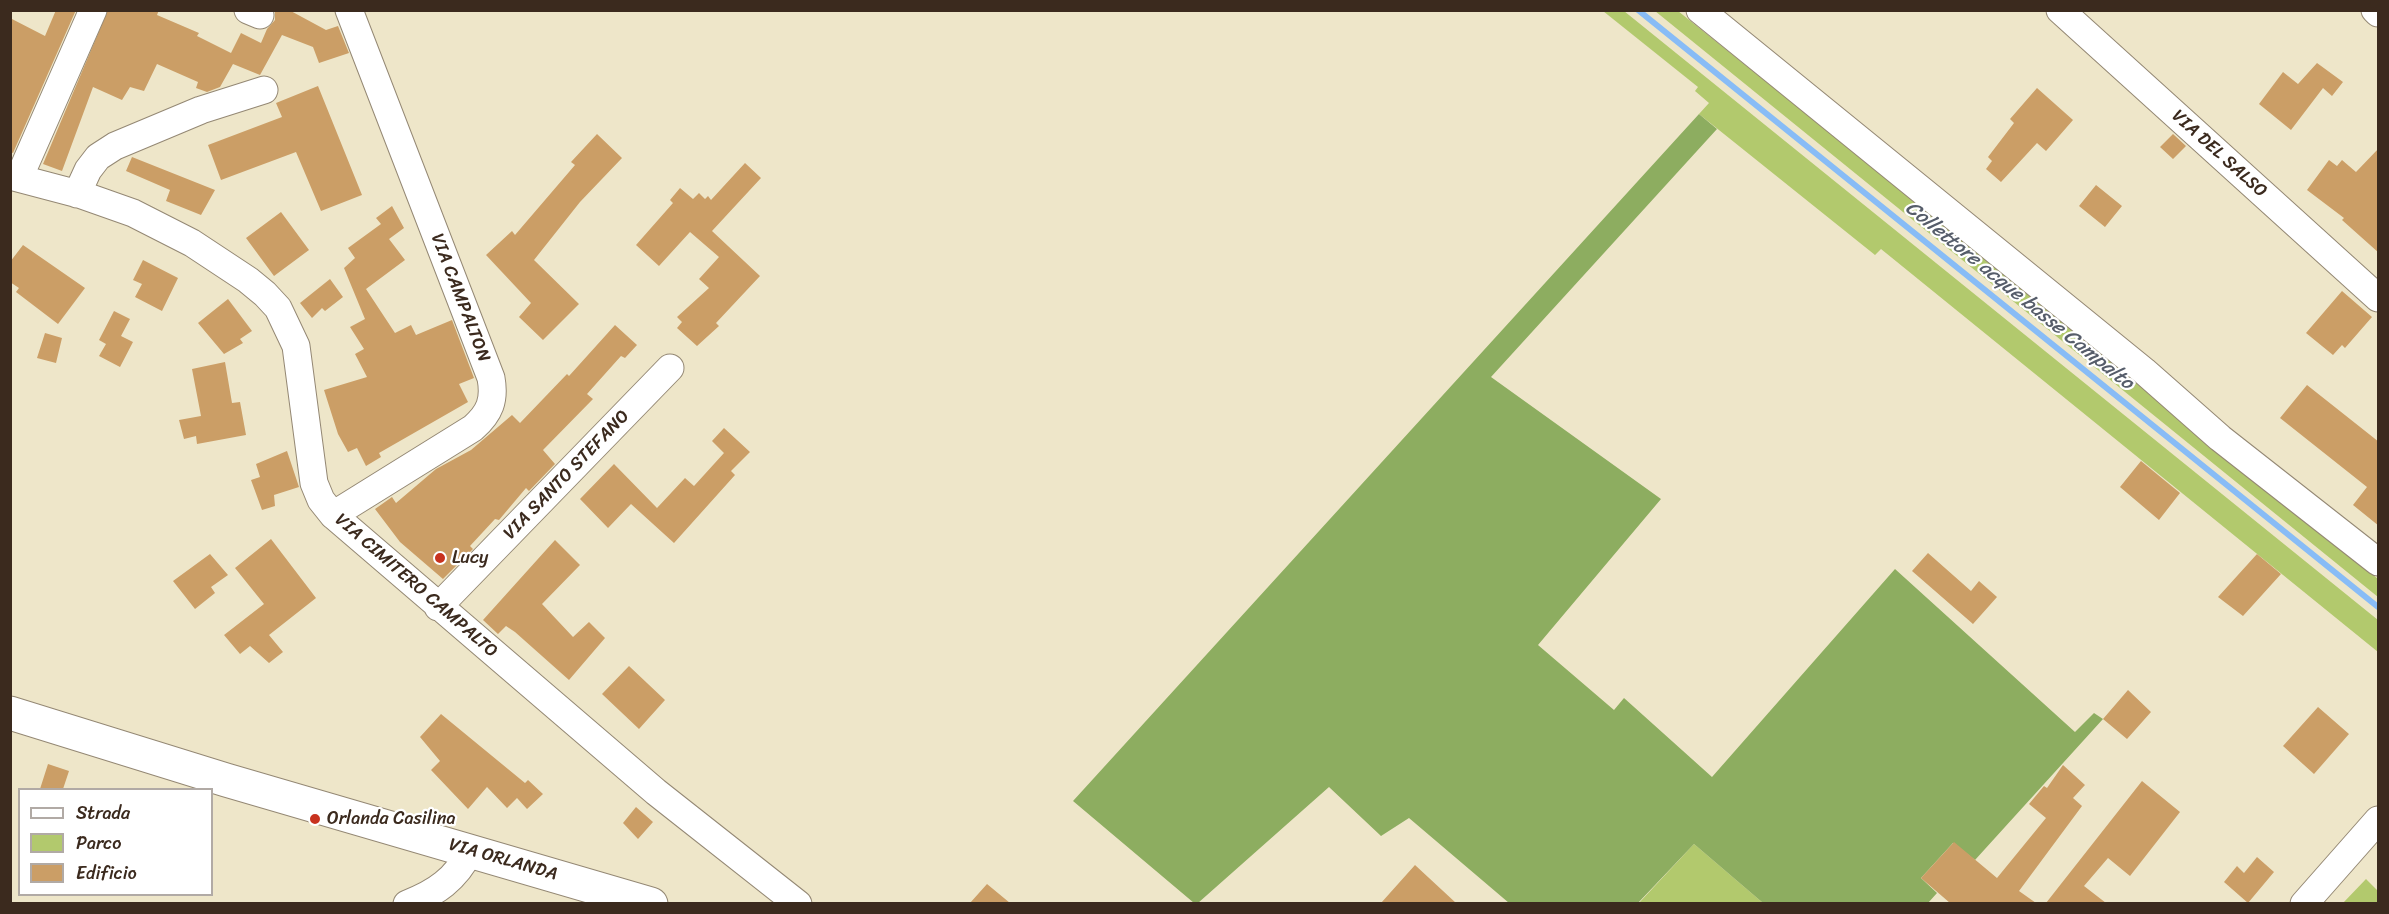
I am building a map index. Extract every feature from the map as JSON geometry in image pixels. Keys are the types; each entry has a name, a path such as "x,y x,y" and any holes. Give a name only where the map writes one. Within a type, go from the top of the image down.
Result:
{"main road":[{"name":"VIA ORLANDA","path":"10,713 226,780 651,903"}],"street":[{"path":"15,177 93,10"},
{"name":"VIA CAMPALTON","path":"333,515 473,428 491,407 494,394 491,378 349,10"},
{"path":"1700,10 2144,371 2220,438 2379,562"},
{"name":"VIA DEL SALSO","path":"2060,10 2379,298"},
{"path":"77,194 88,170 98,157 115,146 201,110 264,90"},
{"name":"VIA CIMITERO CAMPALTO","path":"15,177 77,194 133,213 192,243 248,280 278,308 296,346 314,483 321,500 333,515 438,607 732,854 754,876 765,895 782,900"},
{"name":"VIA SANTO STEFANO","path":"438,607 670,368"},
{"path":"2304,903 2379,820"},
{"path":"407,903 424,898 453,878 470,851"}],"green space":[{"path":"1603,11 1624,11 2378,620 2378,652 1881,249 1875,255 1699,114 1709,103 1695,91 1698,87"},
{"path":"1655,11 1678,11 2158,396 2378,579 2378,597"},
{"path":"1699,114 1717,129 1491,377 1661,499 1538,645 1614,710 1624,698 1712,777 1895,569 2075,732 2094,713 2103,719 1975,860 1953,843 1921,878 1937,893 1928,903 1763,903 1694,844 1638,903 1509,903 1409,818 1381,836 1329,787 1198,903 1194,903 1073,801"},
{"path":"1694,844 1763,903 1638,904"},
{"path":"2366,879 2378,891 2378,903 2343,903"}],"building":[{"path":"56,10 76,10 13,153 10,152 10,18 45,36"},
{"path":"108,10 159,10 157,15 199,33 197,36 231,53 241,33 261,43 267,29 275,20 275,10 289,10 326,30 338,26 349,53 319,63 313,47 282,35 260,75 233,64 220,87 207,92 196,88 198,82 157,64 144,91 130,87 122,100 93,87 62,171 43,164"},
{"path":"2317,63 2343,82 2332,96 2323,88 2291,130 2259,104 2283,72 2298,84"},
{"path":"318,86 362,195 321,211 296,152 221,180 208,145 282,117 276,103"},
{"path":"2037,88 2073,120 2046,151 2037,143 2001,182 1986,169 1992,161 1988,157 2014,123 2010,119"},
{"path":"597,134 622,158 580,202 534,260 579,304 543,340 519,317 531,303 486,255 512,231 515,235 575,165 571,162"},
{"path":"2173,134 2186,146 2173,159 2160,147"},
{"path":"2379,148 2379,253 2342,220 2344,218 2307,190 2329,160 2337,166 2342,160 2356,172"},
{"path":"132,157 215,190 201,215 166,201 170,190 126,171"},
{"path":"745,163 761,178 712,231 760,276 716,323 719,326 697,346 677,328 682,322 677,317 709,288 699,279 719,257 690,232 659,266 636,245 673,203 670,200 680,188 693,199 699,193 705,199 708,196 711,200"},
{"path":"2096,185 2122,206 2105,227 2079,206"},
{"path":"392,206 404,228 389,239 405,260 366,289 395,333 411,325 416,335 452,320 474,378 459,384 468,402 379,453 381,457 366,466 357,448 348,452 338,434 324,390 367,377 355,354 364,349 350,327 365,319 344,268 355,258 348,248 381,224 376,218"},
{"path":"281,212 309,250 274,276 246,238"},
{"path":"23,245 85,288 58,324 16,292 19,288 10,282 10,262"},
{"path":"143,260 178,278 162,311 135,297 142,284 133,280"},
{"path":"330,279 343,297 325,311 322,308 312,318 300,303"},
{"path":"2342,291 2372,317 2345,348 2342,345 2333,355 2306,333"},
{"path":"228,299 252,331 240,339 243,343 224,354 198,323"},
{"path":"114,311 130,319 121,336 133,342 120,367 99,356 106,344 99,340"},
{"path":"615,325 637,345 625,358 621,356 587,394 593,399 543,450 555,464 529,491 526,488 499,520 495,519 470,546 473,549 443,579 400,542 375,509 392,497 396,503 436,469 471,450 512,415 520,423 567,374 569,376"},
{"path":"45,333 62,338 56,363 37,358"},
{"path":"225,362 232,403 240,402 246,435 197,444 196,436 184,439 179,420 201,416 192,369"},
{"path":"2307,385 2379,442 2379,526 2353,505 2367,487 2280,418"},
{"path":"724,428 750,452 731,471 735,475 674,543 631,504 608,528 580,499 614,464 657,508 685,478 694,486 724,453 712,441"},
{"path":"287,451 299,487 274,495 275,506 262,510 251,480 260,477 256,464"},
{"path":"2141,461 2180,493 2159,520 2120,487"},
{"path":"271,539 316,598 269,635 283,652 269,663 250,646 240,654 224,635 264,604 235,568"},
{"path":"555,540 580,565 542,604 573,637 589,622 605,638 569,680 515,632 506,626 498,634 483,620"},
{"path":"1928,553 1971,591 1979,581 1997,597 1973,624 1912,571"},
{"path":"210,554 228,575 211,587 215,593 195,609 173,581"},
{"path":"2257,554 2281,574 2243,616 2218,597"},
{"path":"629,666 665,700 639,729 602,694"},
{"path":"2128,690 2151,712 2127,739 2103,719"},
{"path":"2318,707 2349,734 2314,774 2283,746"},
{"path":"441,714 525,783 528,780 543,794 527,809 517,798 507,808 487,787 468,809 431,770 440,761 420,737"},
{"path":"48,764 69,771 63,788 40,788"},
{"path":"2063,765 2085,785 2073,798 2082,806 2019,891 2036,903 1950,903 1921,878 1954,842 1997,878 2046,818 2029,804 2044,786 2047,788"},
{"path":"2142,781 2180,812 2130,876 2108,858 2084,886 2106,903 2046,903"},
{"path":"636,807 653,822 638,839 623,823"},
{"path":"2257,857 2274,872 2248,903 2224,882 2237,866 2244,873"},
{"path":"1415,865 1456,903 1381,903"},
{"path":"987,884 1010,903 970,903"}],"waterway":[{"name":"Collettore acque basse Campalto","path":"1638,10 2378,607"}],"place":[{"name":"Lucy","path":"440,558"},
{"name":"Orlanda Casilina","path":"315,819"}]}
